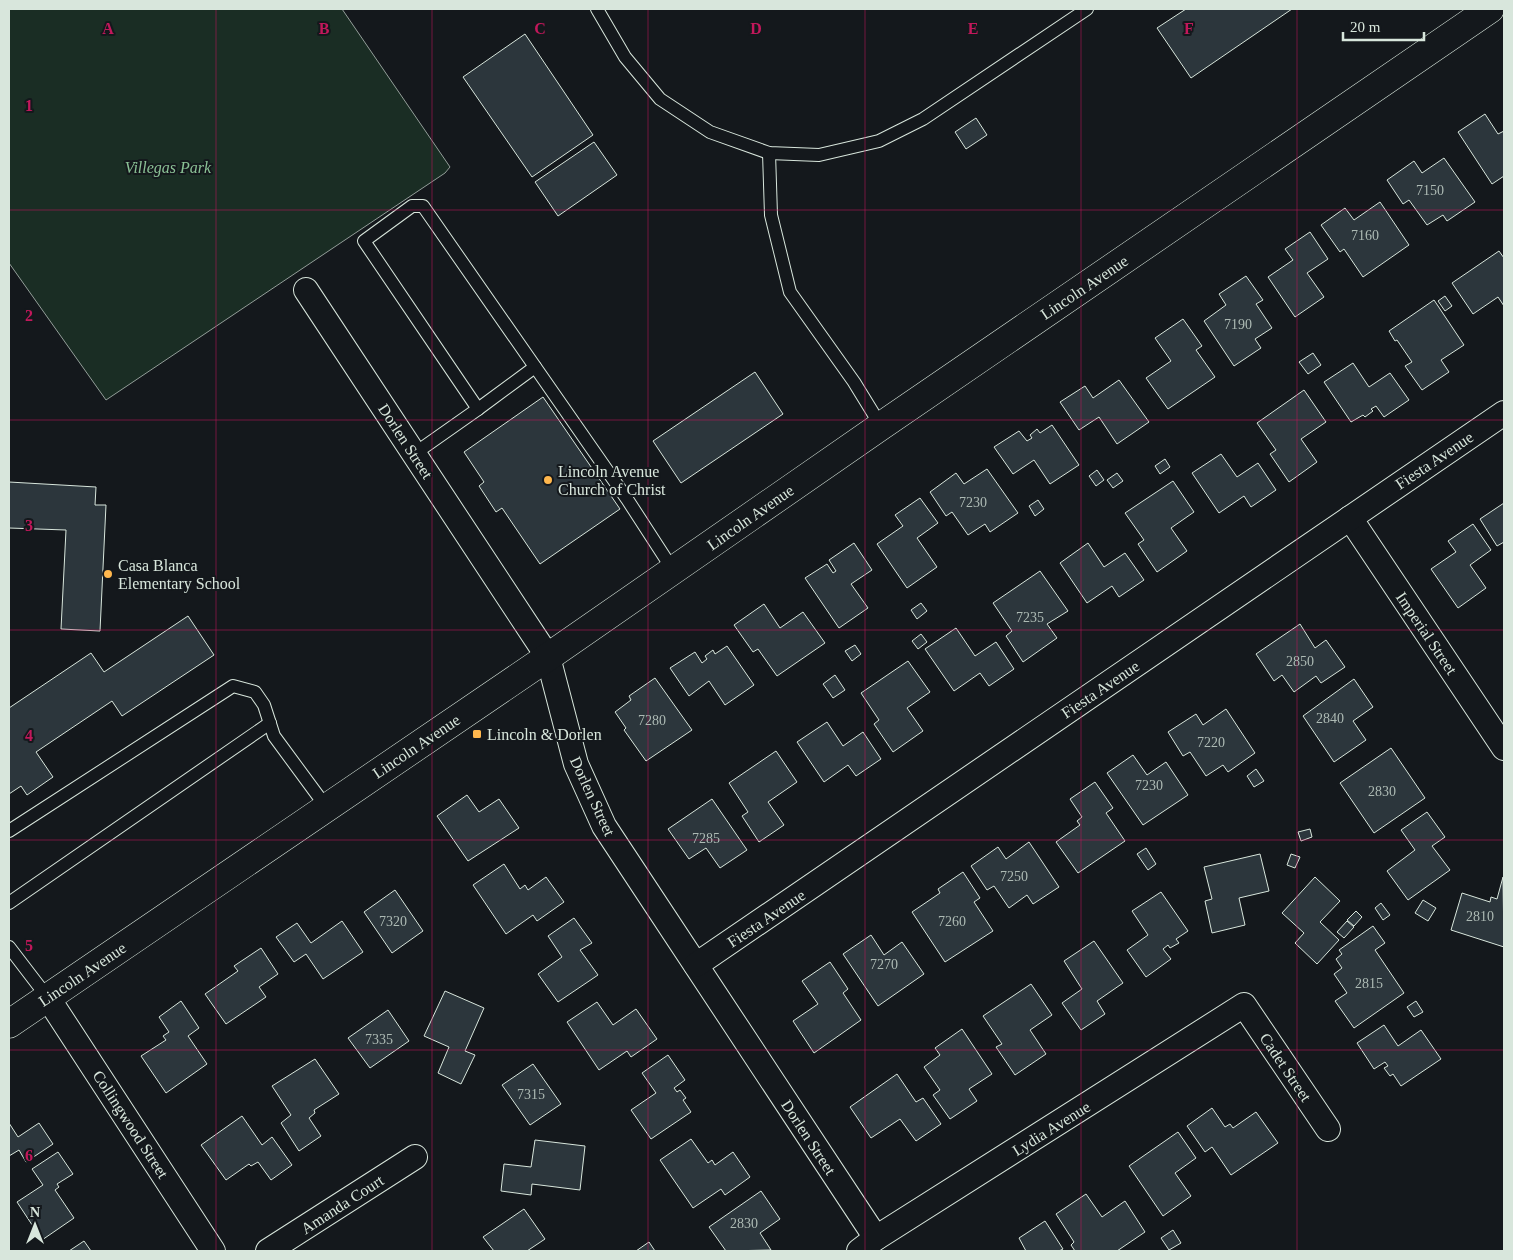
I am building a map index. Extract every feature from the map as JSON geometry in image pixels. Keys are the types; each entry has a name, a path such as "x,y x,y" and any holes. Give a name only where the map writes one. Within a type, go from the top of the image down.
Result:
{"street":[{"name":"Lincoln Avenue","path":"9,1024 548,657 881,426 1490,9"},
{"name":"Dorlen Street","path":"306,290 548,657 576,764 604,826 696,966 867,1245"},
{"name":"Fiesta Avenue","path":"696,966 1504,413"},
{"name":"Imperial Street","path":"1350,518 1504,748"},
{"name":"Collingwood Street","path":"48,998 214,1251"},
{"name":"Lydia Avenue","path":"867,1245 1244,1005"},
{"name":"Cadet Street","path":"1244,1005 1328,1129"},
{"name":"Amanda Court","path":"268,1251 416,1157"}],"lane":[{"path":"597,9 625,57 660,99 710,132 769,153 819,155 879,141 923,119 1087,9"},
{"path":"769,153 771,215 790,292 854,382 881,426"},
{"path":"478,409 364,241 412,206 422,206 627,499 673,570"},
{"path":"414,454 535,367"},
{"path":"9,832 233,686 255,692 264,705 274,736 327,808"},
{"path":"9,903 270,723"},
{"path":"9,947 48,998"}],"green space":[{"name":"Villegas Park","path":"9,9 342,9 450,167 445,173 106,400 9,263"}],"building":[{"path":"1186,9 1292,9 1191,78 1157,28"},
{"path":"525,34 593,135 532,177 463,77"},
{"path":"1485,114 1498,134 1504,131 1504,176 1492,184 1458,132"},
{"path":"976,118 987,135 966,149 955,132"},
{"path":"594,142 617,175 558,216 535,182"},
{"path":"1444,158 1475,202 1447,221 1443,215 1427,225 1409,200 1403,204 1387,180 1414,161 1422,173"},
{"path":"1380,202 1409,245 1363,277 1344,249 1340,252 1321,225 1345,208 1354,220"},
{"path":"1310,232 1328,259 1307,273 1324,297 1295,317 1268,277 1293,260 1285,249"},
{"path":"1499,251 1504,258 1504,306 1498,297 1473,314 1452,283"},
{"path":"1246,276 1263,300 1256,304 1272,328 1255,339 1261,348 1234,366 1204,321 1226,305 1219,294"},
{"path":"1445,296 1452,306 1445,311 1438,301"},
{"path":"1434,300 1464,345 1441,360 1449,372 1422,390 1405,366 1412,362 1389,331"},
{"path":"1183,319 1202,346 1196,350 1215,377 1168,409 1146,378 1171,361 1155,338"},
{"path":"1313,353 1321,365 1308,374 1299,362"},
{"path":"1353,363 1369,387 1390,373 1409,400 1384,417 1376,406 1365,417 1363,415 1351,422 1324,382"},
{"path":"755,372 783,414 681,483 653,441"},
{"path":"1119,380 1149,422 1117,444 1099,417 1079,430 1060,402 1085,386 1093,398"},
{"path":"1304,390 1326,422 1301,439 1317,462 1289,482 1270,454 1276,450 1257,423"},
{"path":"543,397 620,509 540,564 502,508 496,512 479,486 484,482 464,452"},
{"path":"1052,425 1079,465 1050,484 1034,460 1013,474 994,447 1019,431 1027,441 1032,438 1030,435 1037,429 1040,433"},
{"path":"1221,454 1237,477 1258,463 1276,490 1251,507 1244,496 1219,513 1192,473"},
{"path":"1165,459 1170,467 1160,474 1155,466"},
{"path":"987,469 1018,513 990,532 985,524 968,535 952,512 946,516 930,492 956,473 964,484"},
{"path":"1097,470 1104,480 1096,486 1089,476"},
{"path":"1117,473 1123,481 1113,488 1107,480"},
{"path":"1173,481 1194,512 1171,528 1187,551 1157,572 1138,544 1144,540 1125,513"},
{"path":"9,482 96,487 95,505 106,505 100,631 61,629 66,530 9,528"},
{"path":"920,498 938,523 917,538 937,567 907,588 877,544 903,526 895,515"},
{"path":"1038,500 1044,509 1035,516 1029,506"},
{"path":"1504,503 1504,542 1497,546 1480,519"},
{"path":"1473,524 1491,550 1470,565 1486,588 1458,608 1431,569 1456,552 1448,541"},
{"path":"854,543 872,570 851,584 868,608 839,628 805,578 827,564 833,573 836,571 829,560"},
{"path":"1088,543 1104,567 1125,553 1144,580 1119,597 1112,586 1087,603 1060,563"},
{"path":"1040,571 1068,611 1047,624 1057,638 1023,662 1006,636 1012,631 993,603"},
{"path":"921,603 927,611 917,619 911,610"},
{"path":"764,604 780,628 803,612 825,643 777,676 758,649 753,652 734,625"},
{"path":"188,616 214,655 122,716 112,701 36,752 53,777 27,795 21,786 9,794 9,708 91,653 104,672"},
{"path":"1300,624 1315,648 1326,640 1345,667 1321,683 1316,676 1294,692 1282,675 1274,681 1256,654"},
{"path":"956,628 975,656 996,642 1014,669 989,686 980,673 954,691 925,649"},
{"path":"921,634 927,642 918,649 912,641"},
{"path":"855,645 861,654 852,661 845,651"},
{"path":"727,646 754,685 725,705 709,681 689,696 670,668 695,652 702,663 707,659 705,656 713,650 715,654"},
{"path":"908,661 930,692 907,708 923,731 893,752 874,724 879,720 861,693"},
{"path":"835,675 845,690 833,698 823,684"},
{"path":"655,678 692,730 646,761 624,730 626,728 615,712 631,700 629,696"},
{"path":"1354,679 1373,707 1353,721 1366,740 1334,762 1303,716"},
{"path":"1226,709 1255,753 1228,772 1223,765 1206,776 1190,752 1183,756 1168,732 1196,714 1203,725"},
{"path":"827,722 843,746 863,732 881,759 856,776 848,765 824,782 797,742"},
{"path":"1391,748 1425,798 1374,833 1340,783"},
{"path":"776,751 797,782 768,802 784,825 759,842 742,816 748,812 729,783"},
{"path":"1133,755 1147,775 1166,762 1188,795 1143,825 1107,773"},
{"path":"1256,769 1264,781 1254,787 1247,776"},
{"path":"1095,782 1113,808 1106,813 1125,841 1078,873 1056,842 1080,825 1077,821 1082,817 1070,799"},
{"path":"467,795 479,812 499,799 519,828 468,861 437,816"},
{"path":"712,799 747,850 720,868 706,848 689,859 668,829"},
{"path":"1427,812 1445,837 1432,846 1450,870 1408,900 1387,871 1415,850 1401,830"},
{"path":"1310,829 1312,837 1301,841 1298,832"},
{"path":"1029,842 1059,887 1033,904 1027,895 1009,908 994,886 987,890 971,866 998,847 1006,859"},
{"path":"1146,848 1156,864 1148,870 1137,854"},
{"path":"1260,854 1269,891 1239,898 1245,925 1212,933 1205,901 1212,899 1204,867"},
{"path":"1291,854 1300,857 1295,868 1287,865"},
{"path":"504,864 520,889 525,885 528,890 546,877 564,902 537,921 533,915 506,934 473,885"},
{"path":"963,872 980,898 974,902 993,931 945,962 912,912 940,893 938,889"},
{"path":"1315,877 1340,901 1320,922 1339,940 1317,964 1295,943 1304,933 1282,913"},
{"path":"1503,877 1504,947 1451,930 1462,893 1490,902 1491,897 1497,899"},
{"path":"395,890 423,931 392,953 364,912"},
{"path":"1161,892 1188,931 1176,939 1179,943 1170,948 1168,945 1163,949 1171,959 1146,977 1127,950 1148,935 1132,911"},
{"path":"1423,900 1436,908 1428,921 1415,913"},
{"path":"1381,903 1390,915 1383,920 1375,908"},
{"path":"1356,911 1362,917 1354,926 1347,920"},
{"path":"574,918 592,943 580,950 598,975 558,1002 538,974 562,957 548,936"},
{"path":"342,921 363,952 323,979 306,954 294,962 276,937 297,923 311,943"},
{"path":"1347,921 1354,927 1344,938 1337,932"},
{"path":"1373,926 1385,943 1375,950 1404,993 1354,1028 1335,1001 1347,993 1334,974 1342,968 1336,959 1342,954 1339,950"},
{"path":"871,935 884,955 902,942 924,974 878,1006 843,954"},
{"path":"1094,941 1123,983 1097,1001 1105,1014 1081,1030 1062,1003 1082,989 1064,961"},
{"path":"261,948 278,974 259,987 266,997 226,1024 205,994 238,971 234,966"},
{"path":"830,962 848,989 843,993 861,1020 814,1053 793,1021 818,1004 802,981"},
{"path":"1031,984 1052,1015 1030,1030 1046,1054 1015,1075 996,1047 1002,1044 983,1016"},
{"path":"445,991 484,1008 465,1051 475,1055 461,1084 438,1073 449,1047 424,1036"},
{"path":"181,1001 199,1028 188,1036 207,1064 166,1093 141,1056 166,1040 163,1036 169,1032 159,1017"},
{"path":"1416,1001 1423,1012 1414,1017 1407,1007"},
{"path":"597,1002 613,1025 636,1009 657,1039 631,1057 627,1051 599,1070 567,1022"},
{"path":"388,1010 409,1041 370,1068 348,1038"},
{"path":"1384,1025 1398,1046 1421,1030 1441,1059 1401,1086 1393,1074 1390,1076 1384,1068 1388,1066 1385,1062 1374,1069 1357,1043"},
{"path":"962,1029 992,1074 969,1089 977,1101 950,1119 933,1095 940,1090 924,1067 940,1055 935,1048"},
{"path":"668,1055 685,1080 674,1088 677,1092 680,1090 686,1098 683,1100 691,1112 651,1139 631,1110 656,1093 642,1073"},
{"path":"315,1059 339,1094 314,1110 315,1113 309,1118 321,1136 299,1151 281,1123 291,1115 272,1086"},
{"path":"533,1064 561,1104 530,1125 502,1085"},
{"path":"897,1074 916,1102 923,1098 941,1124 916,1141 900,1119 871,1138 850,1107"},
{"path":"1212,1108 1225,1127 1230,1124 1233,1128 1256,1112 1278,1143 1231,1175 1212,1147 1205,1152 1187,1126"},
{"path":"242,1116 262,1145 272,1137 292,1165 271,1180 258,1162 251,1166 249,1164 226,1180 201,1145"},
{"path":"9,1123 18,1137 39,1123 53,1144 26,1162 19,1150 9,1156"},
{"path":"1178,1132 1196,1158 1175,1173 1191,1196 1163,1216 1129,1166"},
{"path":"691,1139 708,1163 712,1160 715,1165 733,1152 750,1177 725,1195 721,1189 693,1208 660,1160"},
{"path":"535,1140 585,1146 580,1190 532,1184 531,1195 501,1191 504,1164 531,1167"},
{"path":"58,1152 73,1174 57,1184 59,1187 55,1190 74,1218 42,1240 17,1202 43,1185 32,1169"},
{"path":"761,1191 780,1219 760,1233 771,1250 726,1251 709,1227"},
{"path":"1086,1194 1102,1217 1125,1201 1145,1232 1117,1251 1075,1251 1071,1245 1074,1242 1056,1214"},
{"path":"524,1209 545,1239 527,1251 494,1251 483,1237"},
{"path":"1045,1221 1063,1249 1059,1251 1026,1251 1019,1238"},
{"path":"1173,1230 1181,1243 1169,1250 1161,1238"},
{"path":"84,1241 91,1251 69,1251"},
{"path":"649,1242 655,1251 636,1251"}],"place":[{"name":"Lincoln Avenue Church of Christ","path":"548,480"},
{"name":"Casa Blanca Elementary School","path":"108,574"},
{"name":"Lincoln & Dorlen","path":"477,734"}]}
